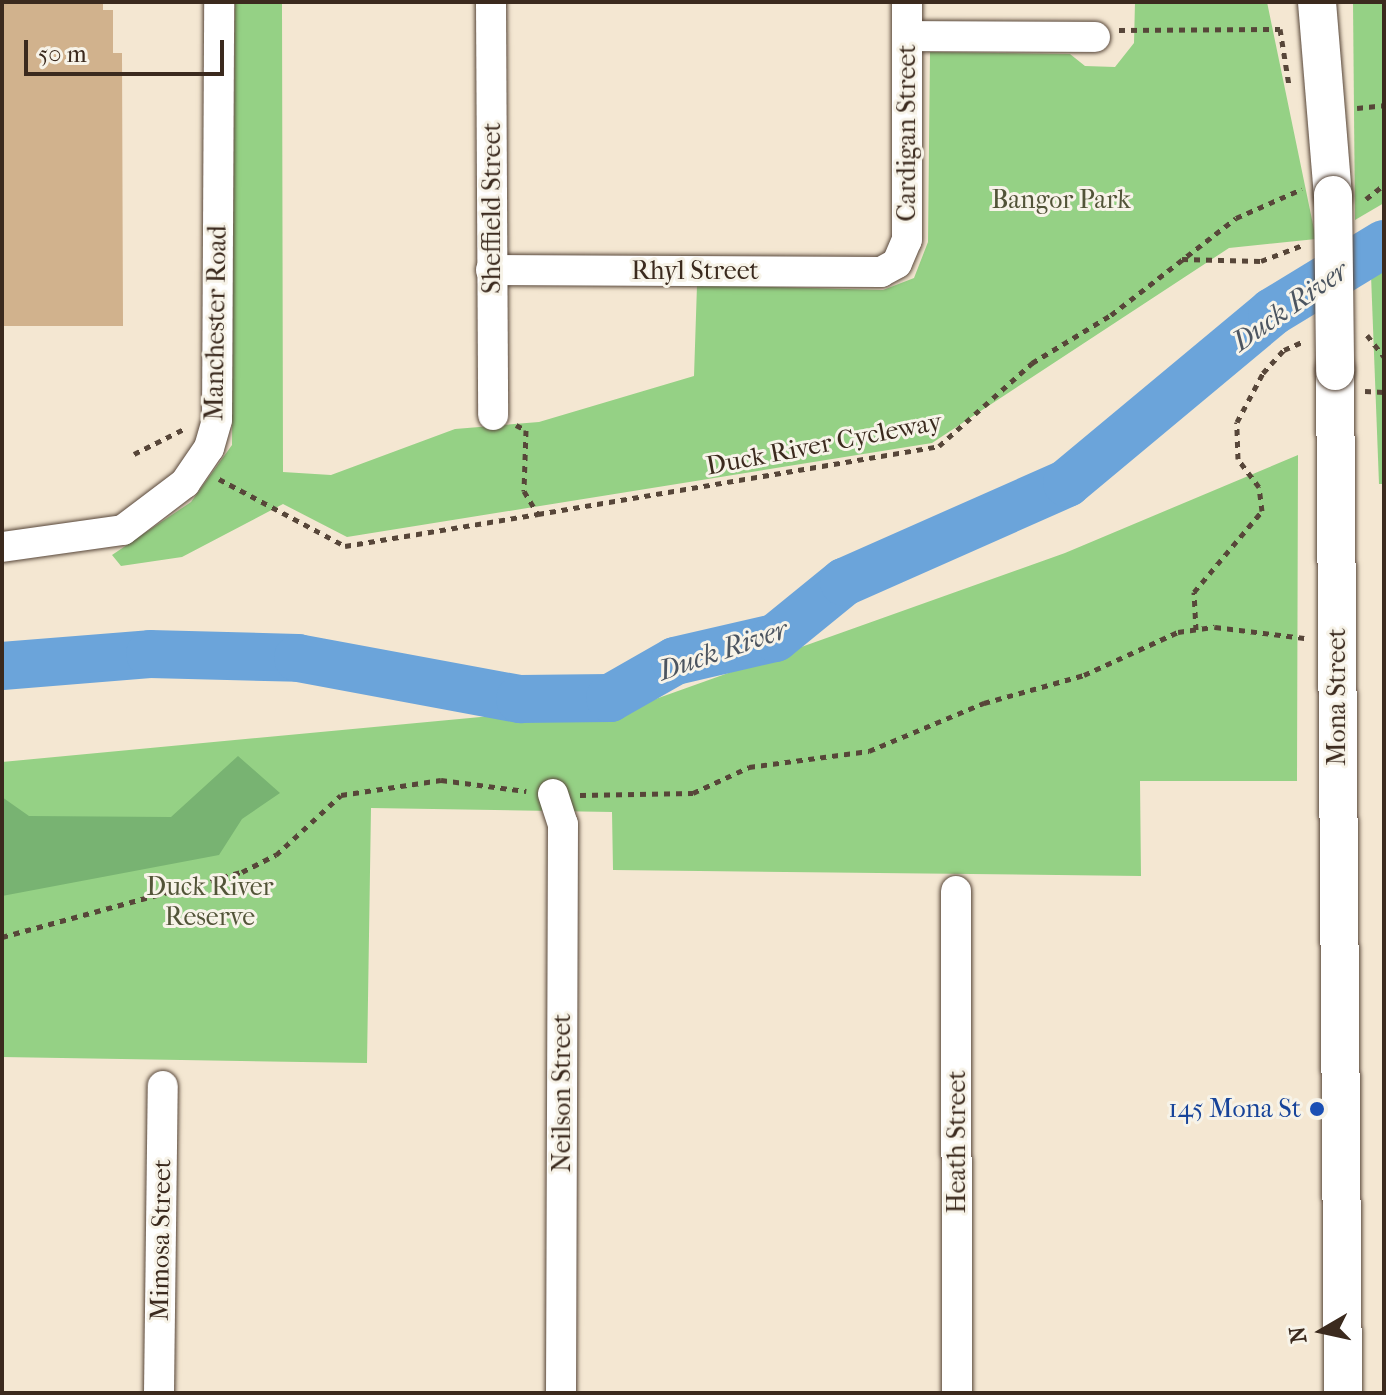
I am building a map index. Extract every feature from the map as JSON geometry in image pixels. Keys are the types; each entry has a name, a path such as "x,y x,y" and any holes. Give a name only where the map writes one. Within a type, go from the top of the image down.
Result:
{"main road":[{"name":"Mona Street","path":"1317,2 1349,381 1343,1393"}],"street":[{"name":"Manchester Road","path":"2,547 123,530 158,509 200,467 217,420 219,2"},
{"name":"Sheffield Street","path":"491,2 493,415"},
{"name":"Cardigan Street","path":"897,263 907,240 907,2"},
{"path":"907,36 1095,37"},
{"name":"Rhyl Street","path":"491,270 881,272 897,263"},
{"name":"Neilson Street","path":"553,794 563,824 561,1393"},
{"name":"Heath Street","path":"956,891 957,1393"},
{"name":"Mimosa Street","path":"159,1393 163,1086"}],"path":[{"path":"1095,37 1135,26 1280,29 1292,101"},
{"path":"1348,108 1384,105"},
{"name":"Duck River Cycleway","path":"200,467 345,546 939,446 1032,363 1111,315 1236,218 1384,185"},
{"path":"1180,259 1261,261 1289,256 1312,238"},
{"path":"1351,330 1363,329 1384,357"},
{"path":"1196,630 1194,592 1262,511 1259,487 1238,459 1237,422 1284,350 1313,338"},
{"path":"1349,381 1384,392"},
{"path":"493,415 526,430 524,491 538,514"},
{"path":"134,454 217,420"},
{"path":"2,937 242,872 276,855 341,795 441,780 553,794 693,793 749,767 869,751 984,703 1084,675 1153,638 1196,630 1304,640 1304,621"}],"green space":[{"name":"Bangor Park","path":"235,2 282,2 283,472 331,475 455,429 539,422 694,376 697,285 883,290 914,278 928,242 930,52 1070,54 1085,66 1115,67 1134,43 1135,2 1267,2 1316,239 1229,248 932,443 347,537 283,504 182,557 121,566 112,555 191,502 232,445"},
{"path":"1353,2 1384,2 1384,203 1355,220"},
{"path":"1384,267 1384,484 1379,484 1371,275"},
{"name":"Duck River Reserve","path":"1298,455 1297,781 1140,781 1141,876 613,870 612,812 371,808 367,1063 2,1057 2,762 650,701 1065,553"},
{"path":"238,756 280,793 242,819 219,855 2,896 2,797 29,816 171,817"}],"building":[{"path":"2,2 103,2 103,10 113,10 113,53 122,53 123,326 2,326"}],"waterway":[{"name":"Duck River","path":"2,666 150,654 298,658 520,699 610,698 675,661 775,638 844,582 1067,483 1272,312 1384,244"}],"place":[{"name":"145 Mona St","path":"1317,1109"}]}
